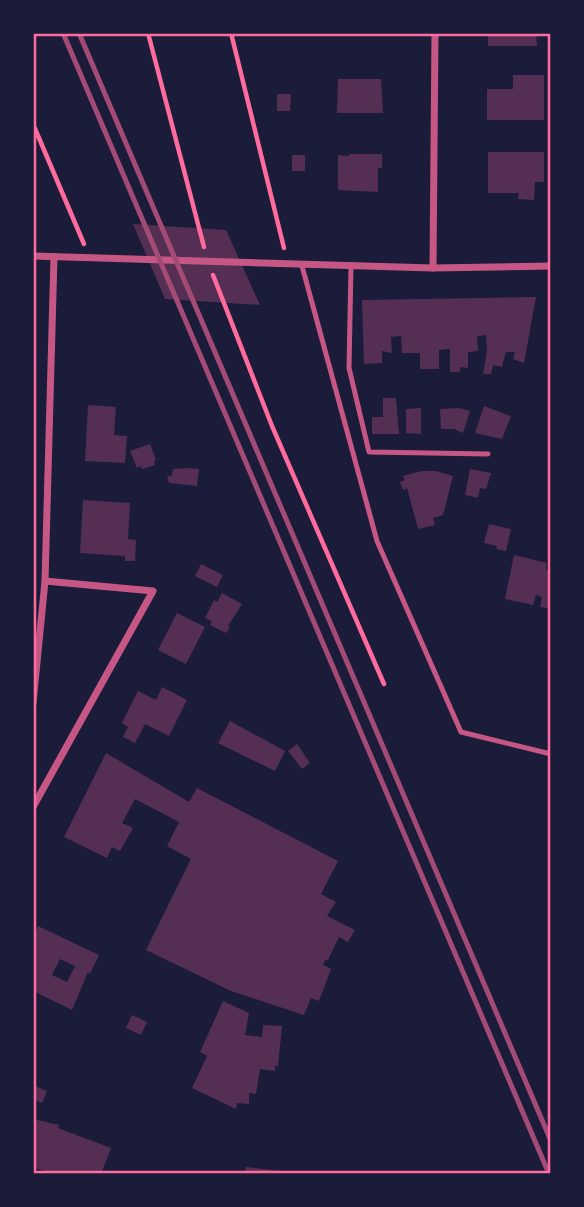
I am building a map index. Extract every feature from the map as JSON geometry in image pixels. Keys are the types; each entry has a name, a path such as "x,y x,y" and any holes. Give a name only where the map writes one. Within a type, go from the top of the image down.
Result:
{"street":[{"path":"433,268 435,33"},
{"path":"33,256 351,267 551,266"},
{"path":"33,703 45,581 54,257"},
{"path":"33,807 153,591 45,581"}],"lane":[{"path":"302,266 377,541 461,732 551,754"},
{"path":"351,267 349,368 369,452 488,454"}],"path":[{"path":"148,33 198,228"},
{"path":"231,33 289,265"},
{"path":"33,124 89,258"},
{"path":"223,303 272,426 384,684"}],"building":[{"path":"488,33 536,33 537,46 488,46"},
{"path":"513,75 544,75 544,120 487,120 487,89 513,89"},
{"path":"338,79 381,79 383,113 337,113"},
{"path":"277,94 291,94 290,111 277,111"},
{"path":"488,152 544,152 544,182 535,182 534,200 518,199 519,193 488,193"},
{"path":"382,154 382,168 378,168 378,192 338,190 338,155"},
{"path":"292,155 305,155 305,171 292,171"},
{"path":"133,224 226,230 260,305 165,299"},
{"path":"536,297 524,363 513,359 515,352 506,352 502,367 493,365 491,374 483,374 487,351 486,335 477,336 478,351 468,352 468,368 460,367 460,372 450,372 450,349 439,350 439,369 420,369 420,353 402,353 401,336 391,337 392,353 382,351 382,363 364,364 362,300"},
{"path":"383,398 396,398 399,434 372,434 372,417 383,417"},
{"path":"88,405 116,407 114,435 127,436 125,463 85,461"},
{"path":"484,406 511,416 502,439 475,433"},
{"path":"421,408 421,434 406,433 406,409"},
{"path":"459,408 470,411 463,433 454,429 441,429 440,409"},
{"path":"150,444 156,460 155,465 137,468 130,451"},
{"path":"173,469 199,469 197,486 169,483 167,476 172,476"},
{"path":"470,469 491,473 486,489 480,488 478,498 465,495"},
{"path":"436,471 453,476 443,515 433,518 435,525 418,529 407,488 403,490 400,482 405,480 403,476"},
{"path":"83,500 130,503 128,539 136,540 135,561 125,561 125,556 80,553"},
{"path":"489,524 511,529 506,551 484,543"},
{"path":"514,555 547,563 546,570 551,571 551,609 540,607 542,597 536,595 533,605 505,599"},
{"path":"201,564 223,575 217,587 195,576"},
{"path":"222,593 242,604 226,633 210,625 212,621 205,618 214,600 217,602"},
{"path":"177,613 205,627 186,664 158,650"},
{"path":"162,687 187,700 169,736 145,724 135,743 123,737 128,727 122,723 138,691 156,700"},
{"path":"230,721 285,751 275,771 218,743"},
{"path":"297,744 310,763 302,769 288,751"},
{"path":"106,753 189,802 197,788 338,861 321,894 336,902 327,916 355,930 348,942 339,937 328,960 325,960 323,965 331,969 319,1001 311,998 304,1015 231,991 146,950 191,859 167,846 179,822 135,799 122,823 133,828 120,851 112,847 107,858 64,837"},
{"path":"38,926 99,955 90,974 88,972 72,1010 33,991 33,938","holes":["60,959 75,966 67,982 52,975"]},
{"path":"223,1001 249,1013 245,1035 262,1037 263,1025 282,1026 278,1066 275,1066 275,1071 260,1069 256,1094 249,1093 249,1104 237,1103 236,1109 192,1088 207,1056 200,1052"},
{"path":"132,1015 147,1022 141,1035 126,1028"},
{"path":"33,1085 47,1091 42,1103 33,1099"},
{"path":"33,1119 59,1125 58,1128 111,1148 101,1174 49,1174 50,1172 33,1168"},
{"path":"246,1167 291,1172 291,1174 245,1174"}],"railway":[{"path":"63,33 549,1174"},
{"path":"79,33 551,1141"}]}
